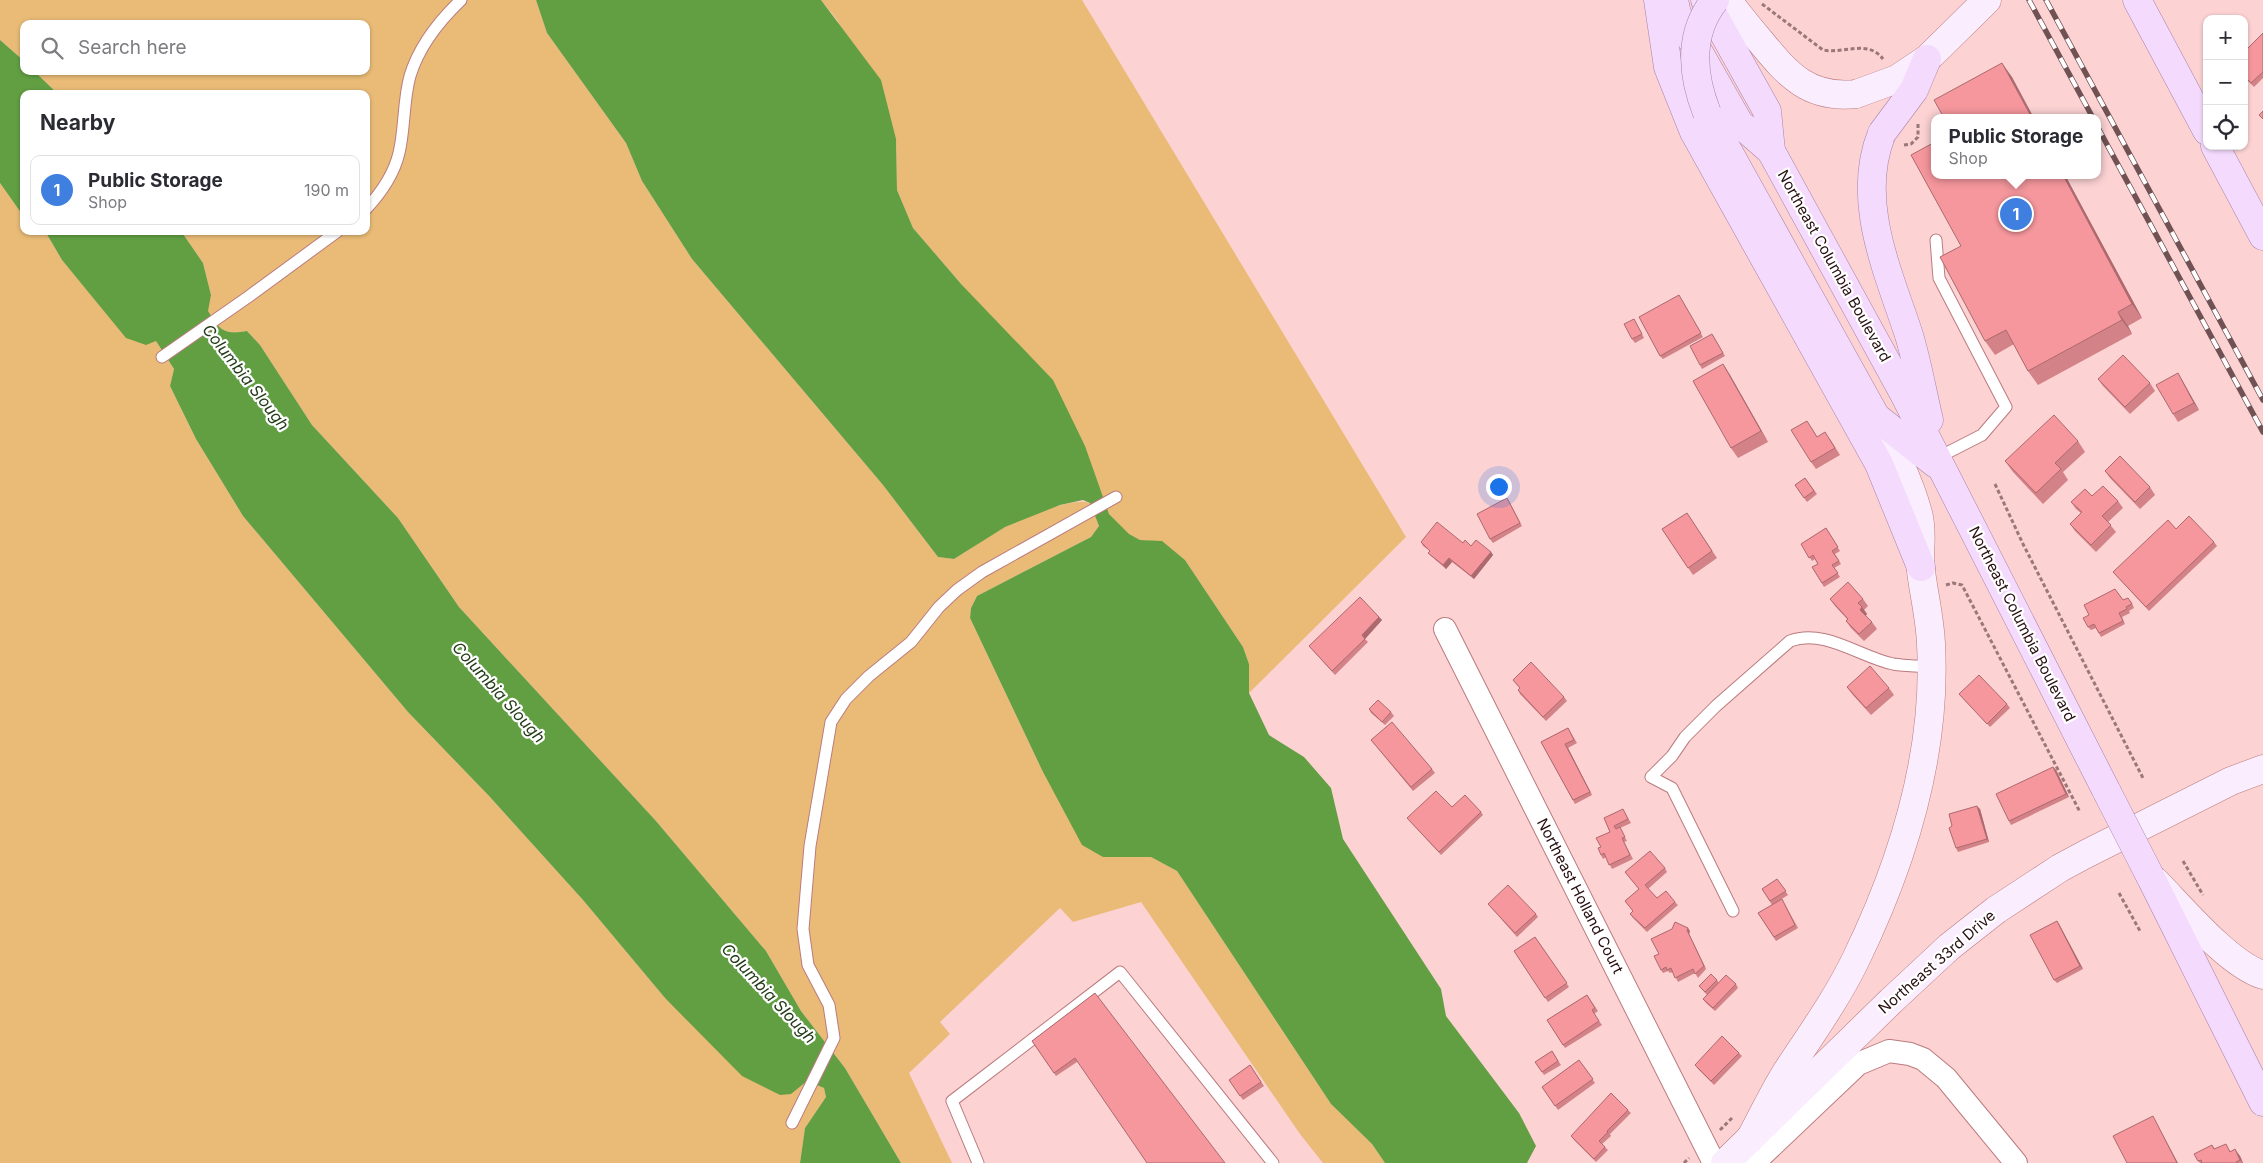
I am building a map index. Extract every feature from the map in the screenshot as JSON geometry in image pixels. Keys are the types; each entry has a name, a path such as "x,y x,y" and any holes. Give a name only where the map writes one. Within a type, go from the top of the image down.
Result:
{"main road":[{"path":"1658,0 1668,68 1694,132 1879,464 1929,574"},
{"name":"Northeast Columbia Boulevard","path":"1674,0 1677,14 1738,124 1771,151 1940,464 2262,1098"},
{"name":"Northeast Columbia Boulevard","path":"1705,0 1768,111 1771,151"},
{"path":"1715,0 1702,24 1694,47 1696,82 1707,113 1894,452 1918,512 1922,533 1929,574 1932,667 1929,718 1921,772 1909,823 1891,876 1857,957 1840,991 1787,1072 1746,1151"},
{"path":"1727,0 1779,63 1800,82 1814,90 1832,95 1856,94 1897,79 1927,59 1987,0"},
{"path":"2137,0 2203,124"},
{"path":"1927,59 1891,140 1874,157 1870,187 1875,224 1895,294 1909,333 1940,464"},
{"path":"2217,150 2263,236"},
{"path":"1876,417 1940,464"},
{"name":"Northeast 33rd Drive","path":"1725,1163 1746,1151 1891,1001 1949,947 1996,910 2060,868 2086,854 2231,781 2263,769"},
{"path":"2150,876 2238,963 2263,975"}],"street":[{"name":"Northeast Holland Court","path":"1445,630 1709,1153"},
{"path":"1746,1151 1758,1159 1858,1064 1890,1051 1910,1054 1923,1059 1946,1078 2016,1163"}],"lane":[{"path":"370,204 386,183 398,154 410,76 422,48 433,29 460,0"},
{"path":"162,357 332,235"},
{"path":"1936,240 1938,278 2006,407 1982,435 1940,464"},
{"path":"792,1123 834,1038 832,1015 808,965 803,930 810,846 831,722 846,699 869,676 911,642 939,607 957,590 982,572 1082,518 1116,497"},
{"path":"1733,911 1672,788 1651,777 1716,706 1790,640 1802,636 1814,638 1834,642 1894,664 1932,667"},
{"path":"978,1163 952,1101 1120,972 1273,1163"}],"path":[{"path":"1758,0 1823,50 1835,52 1861,47 1870,48 1878,53 1886,62"},
{"path":"1891,140 1911,144 1918,137 1919,127 1916,117"},
{"path":"1995,484 2023,544 2144,780"},
{"path":"1929,574 1947,585 1953,583 1962,585 2080,812"},
{"path":"2119,893 2140,931"},
{"path":"1684,1163 1709,1153 1735,1116"}],"shaded area":[{"path":"0,0 536,0 547,33 626,143 642,181 692,259 883,485 938,557 954,559 1006,526 1048,509 1072,503 1090,503 1099,526 1091,537 977,596 971,608 970,618 1042,770 1103,857 1151,857 1177,871 1331,1104 1372,1144 1385,1163 1323,1163 1300,1134 1141,902 1073,922 1060,908 940,1022 950,1034 909,1073 952,1163 901,1163 845,1068 801,1011 766,951 656,821 459,607 398,518 312,425 260,345 247,331 232,332 223,330 215,323 207,311 211,295 203,263 184,235 370,235 370,90 54,90 38,75 370,75 370,20 20,20 20,58 0,40"},
{"path":"821,0 1082,0 1406,537 1249,693 1249,664 1243,647 1185,560 1162,542 1140,540 1128,534 1109,514 1101,496 962,285 913,228 897,190 896,139 837,20"},
{"path":"0,183 20,211 20,235 47,235 62,260 126,337 156,341 174,369 170,386 196,439 243,516 408,712 490,797 583,900 665,998 764,1086 780,1095 807,1080 824,1088 826,1097 805,1128 800,1163 0,1163"}],"water":[{"path":"536,0 821,0 881,80 896,139 897,190 913,228 962,285 1053,380 1085,446 1109,514 1129,534 1140,540 1162,541 1185,560 1243,647 1249,664 1249,693 1269,735 1304,757 1331,788 1343,839 1441,989 1446,1016 1519,1113 1536,1146 1527,1163 1385,1163 1372,1144 1331,1104 1177,871 1151,857 1103,857 1082,845 1042,770 970,618 971,608 977,596 1091,537 1099,526 1090,503 1083,500 1060,505 1005,527 954,559 938,557 883,485 692,259 642,181 626,143 547,33"},
{"path":"0,40 20,58 20,75 38,75 54,90 20,90 20,211 0,183"},
{"name":"Columbia Slough","path":"47,235 184,235 203,263 211,295 208,311 219,327 232,332 247,331 260,345 312,425 398,518 459,607 656,821 766,951 801,1011 845,1068 901,1163 800,1163 805,1128 826,1097 824,1088 807,1081 791,1094 780,1095 742,1076 665,998 583,900 490,797 408,712 243,516 196,439 170,386 174,369 156,341 146,345 126,338 62,260"}],"building":[{"path":"2263,33 2263,72 2251,83 2248,80 2248,48"},
{"path":"2002,63 2030,114 1942,114 1934,100"},
{"path":"2263,111 2263,119 2259,115"},
{"path":"1931,144 1931,179 2065,179 2132,304 2118,312 2122,320 2028,371 2006,330 1985,341 1940,257 1961,246 1911,155"},
{"path":"1679,295 1701,333 1660,356 1639,317"},
{"path":"1634,319 1642,334 1632,339 1624,324"},
{"path":"1712,334 1723,353 1700,365 1690,346"},
{"path":"2123,355 2150,383 2125,407 2098,379"},
{"path":"1723,364 1761,431 1731,448 1693,381"},
{"path":"2178,373 2194,403 2173,414 2156,385"},
{"path":"2054,415 2078,441 2055,463 2061,469 2036,493 2005,461"},
{"path":"1807,421 1817,437 1825,432 1835,448 1811,462 1791,430"},
{"path":"2120,456 2150,487 2135,502 2105,471"},
{"path":"1805,478 1814,491 1804,498 1795,485"},
{"path":"2103,486 2118,501 2102,516 2111,525 2091,545 2070,524 2082,512 2071,502 2085,489 2092,496"},
{"path":"1507,498 1520,523 1490,539 1477,514"},
{"path":"1687,513 1712,551 1688,568 1662,529"},
{"path":"2189,516 2214,542 2146,607 2113,572 2168,520 2176,529"},
{"path":"1437,522 1463,543 1465,540 1471,546 1476,540 1491,552 1471,576 1449,558 1443,565 1428,553 1430,551 1421,542"},
{"path":"1826,528 1838,547 1832,551 1839,561 1832,565 1838,573 1822,583 1812,567 1818,564 1813,555 1809,558 1801,544"},
{"path":"1848,582 1863,599 1858,603 1862,607 1860,610 1872,622 1859,634 1846,621 1848,619 1830,599"},
{"path":"2115,589 2123,600 2128,598 2132,604 2119,613 2123,621 2099,633 2094,624 2088,627 2083,618 2089,615 2084,605"},
{"path":"1360,597 1379,617 1362,635 1365,639 1332,671 1309,646"},
{"path":"1531,662 1564,697 1543,717 1518,690 1520,688 1513,680"},
{"path":"1870,666 1889,688 1866,708 1847,687"},
{"path":"1979,675 2007,704 1987,724 1959,694"},
{"path":"1378,700 1391,712 1382,722 1369,709"},
{"path":"1392,722 1432,769 1411,787 1371,740"},
{"path":"1568,728 1574,740 1565,744 1590,792 1573,800 1541,742"},
{"path":"2053,767 2066,794 2009,821 1996,794"},
{"path":"1436,791 1452,807 1465,795 1481,812 1439,852 1407,818"},
{"path":"1977,806 1987,839 1956,848 1949,828 1952,826 1949,814"},
{"path":"1623,809 1628,819 1614,826 1616,829 1620,827 1625,837 1622,838 1630,855 1609,865 1604,853 1601,855 1598,848 1601,847 1596,838 1610,832 1604,818"},
{"path":"1650,851 1665,868 1645,885 1657,898 1666,891 1675,902 1645,928 1630,914 1633,911 1625,901 1639,889 1625,872"},
{"path":"1777,879 1786,891 1770,901 1762,889"},
{"path":"1508,885 1536,914 1515,933 1488,904"},
{"path":"1782,899 1795,925 1774,937 1758,913"},
{"path":"2057,921 2080,966 2054,980 2030,935"},
{"path":"1675,922 1688,928 1687,930 1704,966 1695,974 1693,969 1675,978 1671,968 1667,970 1666,967 1661,970 1654,956 1659,954 1651,939 1672,929"},
{"path":"1535,937 1567,983 1545,998 1514,951"},
{"path":"1711,974 1717,980 1705,992 1699,986"},
{"path":"1726,975 1736,984 1713,1008 1703,999"},
{"path":"1095,993 1225,1163 1147,1163 1075,1058 1054,1073 1032,1041"},
{"path":"1587,995 1595,1008 1592,1010 1599,1021 1563,1045 1547,1020"},
{"path":"1722,1036 1739,1053 1711,1081 1695,1065"},
{"path":"1552,1051 1558,1061 1542,1072 1535,1062"},
{"path":"1579,1060 1593,1079 1555,1106 1542,1087"},
{"path":"1250,1065 1261,1082 1240,1096 1229,1080"},
{"path":"1611,1093 1628,1110 1599,1141 1605,1147 1594,1159 1571,1136"},
{"path":"2153,1116 2177,1163 2127,1163 2113,1136"},
{"path":"2226,1144 2230,1152 2235,1149 2240,1160 2237,1163 2202,1163 2201,1160 2198,1161 2194,1154 2212,1145 2214,1149"}],"railway":[{"path":"2029,0 2091,114"},
{"path":"2046,0 2263,400"},
{"path":"2101,133 2263,432"}],"place":[{"name":"Public Storage","path":"2016,214"}]}
